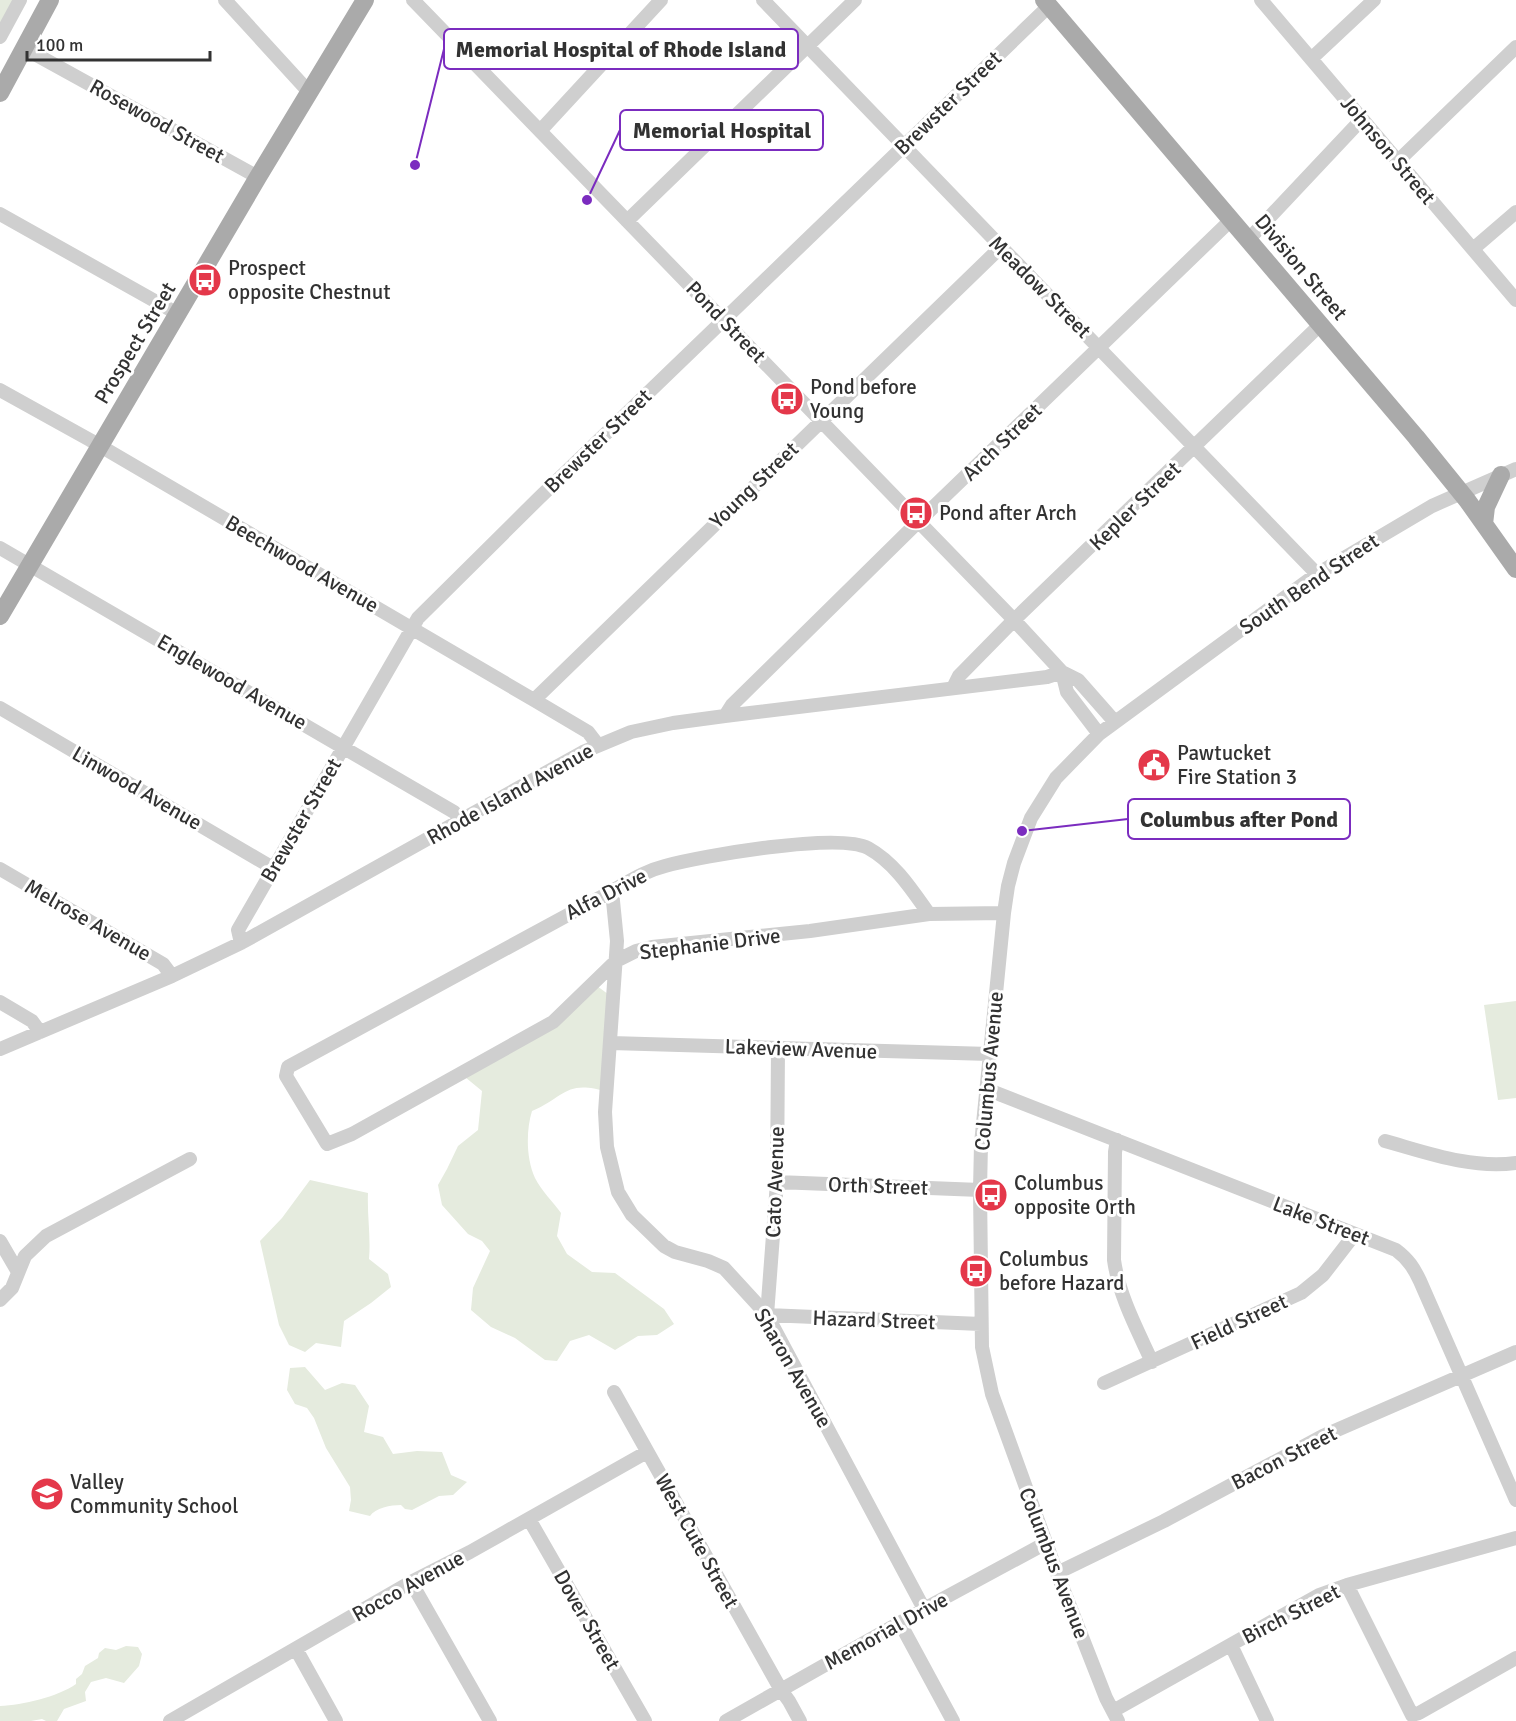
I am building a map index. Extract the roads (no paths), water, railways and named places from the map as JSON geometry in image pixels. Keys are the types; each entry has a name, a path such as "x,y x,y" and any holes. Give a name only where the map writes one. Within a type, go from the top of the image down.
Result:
{"main road":[{"path":"0,93 50,0"},
{"name":"Prospect Street","path":"0,616 258,177 365,0"},
{"name":"Division Street","path":"1047,3 1416,437 1460,492 1516,569"},
{"path":"1484,524 1486,507 1509,472"}],"street":[{"path":"0,37 20,0"},
{"path":"225,0 309,92"},
{"name":"Pond Street","path":"413,0 1062,672 1078,680 1115,722"},
{"path":"540,131 661,0"},
{"name":"Meadow Street","path":"764,0 1317,574"},
{"path":"627,221 855,0"},
{"name":"Johnson Street","path":"1261,0 1516,300"},
{"path":"1311,59 1374,0"},
{"name":"Brewster Street","path":"241,943 238,930 418,618 904,146 1047,3"},
{"path":"1398,161 1516,47"},
{"name":"Rosewood Street","path":"24,48 258,177"},
{"path":"1249,239 1362,119"},
{"path":"1473,249 1516,212"},
{"path":"0,214 178,314"},
{"name":"Arch Street","path":"725,716 732,705 1231,220"},
{"name":"Young Street","path":"534,700 1001,247"},
{"name":"Kepler Street","path":"953,688 959,676 1014,620 1320,325"},
{"name":"Beechwood Avenue","path":"0,390 100,445 588,732 598,745"},
{"name":"South Bend Street","path":"1115,722 1317,574 1432,506 1509,472"},
{"name":"Englewood Avenue","path":"0,548 454,812 461,821"},
{"name":"Pond Street","path":"1062,672 1067,692 1099,734"},
{"name":"Rhode Island Avenue","path":"0,1049 172,976 241,943 598,745 631,732 673,723 1047,677 1062,672"},
{"name":"Linwood Avenue","path":"0,708 273,868"},
{"name":"Columbus Avenue","path":"1115,722 1099,734 1056,778 1031,818 1008,886 986,1089 980,1190 982,1347 992,1394 1057,1573 1115,1716"},
{"name":"Alfa Drive","path":"327,1144 285,1076 288,1067 612,891 635,876 664,866 726,854 824,842 847,842 866,847 888,863 909,885 929,914"},
{"name":"Melrose Avenue","path":"0,869 164,964 172,976"},
{"name":"Sharon Avenue","path":"612,891 617,941 605,1112 607,1148 618,1192 632,1215 664,1246 675,1252 724,1268 767,1315 924,1609"},
{"name":"Stephanie Drive","path":"327,1144 352,1134 553,1022 616,961 636,951 652,947 810,931 929,914 1004,913"},
{"path":"0,1002 32,1021 40,1032"},
{"name":"Lakeview Avenue","path":"611,1043 990,1054"},
{"name":"Cato Avenue","path":"767,1315 777,1182 778,1048"},
{"name":"Lake Street","path":"986,1089 1396,1250 1413,1266 1516,1500"},
{"path":"1117,1140 1114,1260 1116,1275 1120,1290 1152,1362"},
{"path":"1385,1141 1470,1164 1495,1166 1516,1164"},
{"path":"0,1300 12,1288 25,1256 46,1236 190,1159"},
{"name":"Orth Street","path":"777,1182 980,1190"},
{"name":"Field Street","path":"1104,1383 1301,1293 1323,1275 1354,1235"},
{"path":"0,1241 18,1272"},
{"name":"Hazard Street","path":"767,1315 981,1324"},
{"name":"Bacon Street","path":"1057,1573 1164,1521 1323,1436 1516,1352"},
{"name":"West Cute Street","path":"614,1392 800,1721"},
{"name":"Rocco Avenue","path":"177,1719 411,1582 647,1452"},
{"name":"Dover Street","path":"529,1519 645,1721"},
{"name":"Birch Street","path":"1115,1716 1320,1594 1516,1538"},
{"name":"Memorial Drive","path":"726,1721 924,1609 1047,1543"},
{"path":"411,1582 490,1721"},
{"path":"1347,1585 1412,1715 1516,1658"},
{"path":"900,1623 953,1721"},
{"path":"1231,1645 1267,1721"},
{"path":"296,1649 336,1721"}],"place":[{"name":"Memorial Hospital of Rhode Island","path":"415,165"},
{"name":"Memorial Hospital","path":"587,200"},
{"name":"Prospect opposite Chestnut","path":"205,280"},
{"name":"Pond before Young","path":"787,399"},
{"name":"Pond after Arch","path":"916,513"},
{"name":"Pawtucket Fire Station 3","path":"1154,765"},
{"name":"Columbus after Pond","path":"1022,831"},
{"name":"Columbus opposite Orth","path":"991,1195"},
{"name":"Columbus before Hazard","path":"976,1271"},
{"name":"Valley Community School","path":"47,1494"}]}
